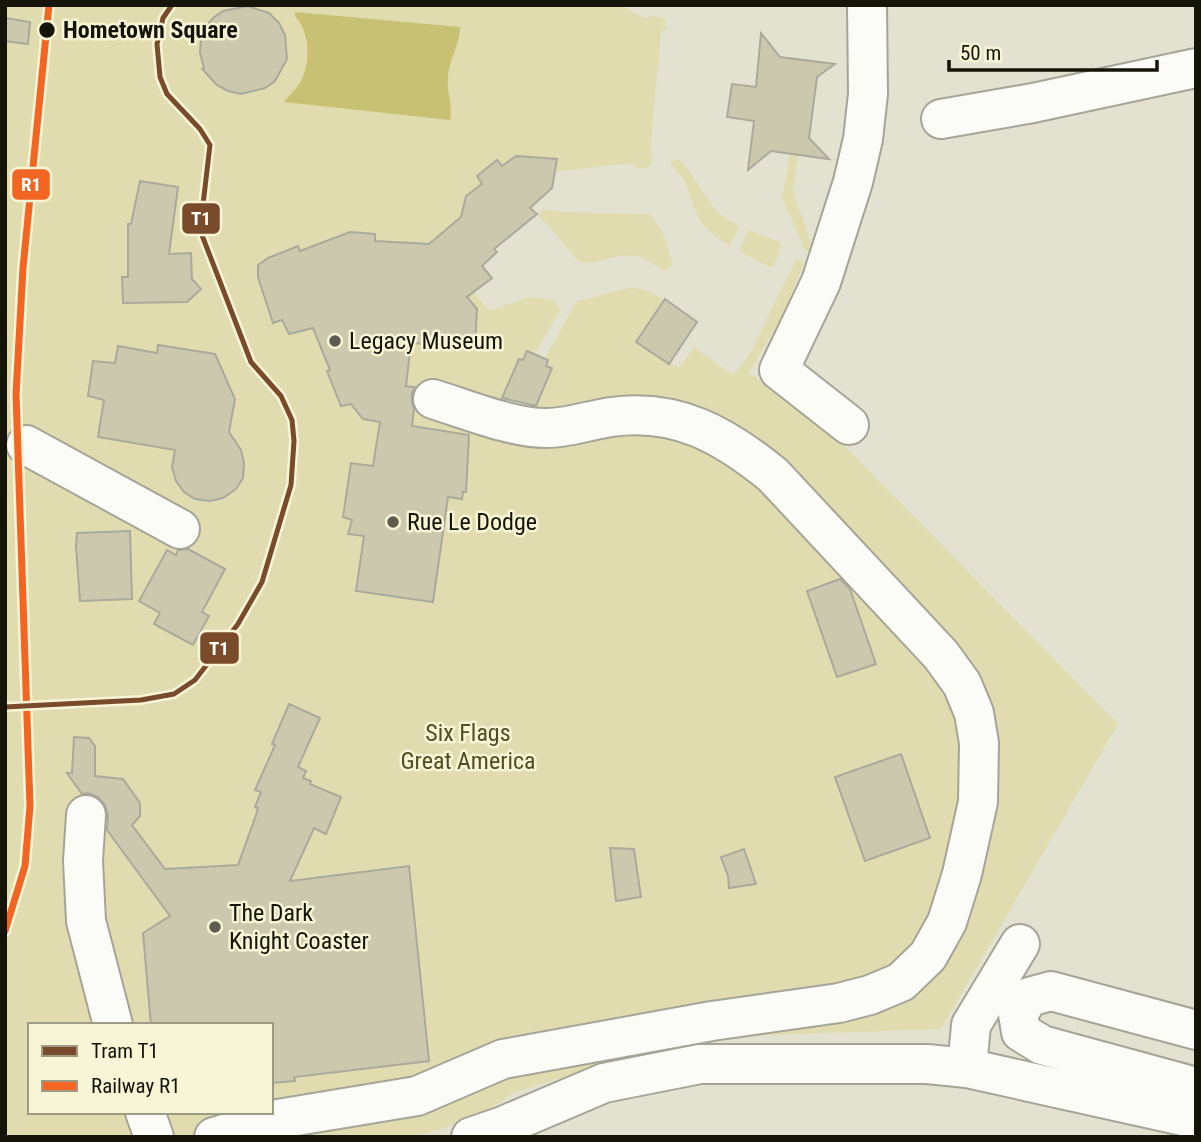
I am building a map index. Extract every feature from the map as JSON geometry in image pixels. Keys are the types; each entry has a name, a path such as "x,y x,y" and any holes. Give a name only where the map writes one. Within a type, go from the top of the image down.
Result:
{"lane":[{"path":"849,425 779,370 821,282 853,183 863,139 868,94 867,5"},
{"path":"941,119 1033,103 1196,68"},
{"path":"214,1137 272,1119 417,1096 503,1059 712,1021 839,1003 870,995 901,982 928,956 947,922 962,874 978,802 978,743 974,713 962,684 940,655 773,475 745,452 709,430 675,419 647,415 614,417 547,428 521,425 433,399"},
{"path":"12,438 180,529"},
{"path":"86,815 83,862 86,921 112,1023"},
{"path":"967,1068 971,1025 1020,944"},
{"path":"1196,1030 1051,991 1029,997 1018,1014 1021,1031 1042,1045 1196,1087"},
{"path":"471,1137 604,1083 701,1065 927,1064 967,1068 1196,1119"},
{"path":"146,1114 154,1137"}],"green space":[{"name":"Six Flags Great America","path":"5,5 620,5 646,19 650,16 662,17 666,21 666,29 661,32 650,166 636,168 631,163 555,172 552,188 530,207 537,214 495,249 497,252 482,266 492,278 474,292 489,311 529,297 555,300 560,311 534,354 527,351 523,360 519,359 502,399 533,412 552,368 546,366 548,360 545,358 576,302 632,287 648,291 664,300 636,342 679,368 694,347 733,375 749,356 796,259 804,263 783,314 749,373 821,422 1118,724 941,1029 683,1038 511,1094 478,1115 415,1137 5,1137"},
{"path":"790,154 798,155 793,191 811,244 809,251 802,247 782,198"},
{"path":"679,160 685,166 718,213 739,226 730,246 704,226 696,213 685,181 670,163"},
{"path":"543,209 650,214 664,235 673,265 666,271 644,258 629,255 580,263 538,216"},
{"path":"748,230 780,242 774,266 770,267 739,251"}],"shaded area":[{"path":"295,12 460,27 448,75 450,120 284,102 299,84 306,65 306,38"}],"building":[{"path":"247,6 269,13 279,23 285,35 287,59 275,81 265,88 241,94 217,85 202,69 204,68 200,53 205,28 213,18 223,11"},
{"path":"5,18 30,22 28,44 5,41"},
{"path":"761,33 780,57 835,64 817,77 809,138 829,159 771,151 748,170 754,121 727,117 732,84 756,87"},
{"path":"516,156 557,159 552,188 530,208 537,214 494,249 497,252 482,266 492,278 467,297 477,309 475,347 411,343 406,386 415,387 412,393 412,426 469,435 466,492 463,492 462,499 448,497 433,602 356,591 364,536 348,534 352,520 343,517 351,463 373,466 380,422 363,419 351,404 341,406 313,328 289,334 282,320 273,323 258,277 258,265 298,246 300,251 350,232 375,234 375,241 429,244 461,217 466,196 482,184 477,176 497,160 502,166"},
{"path":"140,181 178,187 169,254 191,253 192,279 201,289 187,302 123,303 122,277 128,277 128,224 131,224"},
{"path":"665,299 697,322 669,364 636,342"},
{"path":"158,345 215,354 235,399 229,432 241,450 243,478 236,489 223,498 210,501 195,499 184,492 176,481 172,467 175,450 98,437 104,400 88,396 93,361 115,363 118,346 157,353"},
{"path":"527,351 548,360 546,366 552,368 536,406 502,398 519,359 523,360"},
{"path":"130,531 132,599 80,601 77,533"},
{"path":"188,549 225,569 202,612 209,616 193,645 154,624 160,613 139,601 167,550 176,555 178,550"},
{"path":"840,579 850,589 876,664 837,677 807,591"},
{"name":"The Dark Knight Coaster","path":"289,704 320,718 298,767 306,771 303,778 311,781 310,784 341,797 326,834 314,828 290,881 409,866 429,1061 294,1077 295,1081 273,1083 273,1023 151,1023 143,933 170,916 107,830 108,816 105,805 98,797 82,794 67,773 72,773 74,737 89,738 95,746 95,776 123,779 140,803 140,816 132,825 165,869 238,865 258,808 255,807 261,792 255,790 275,745 272,744"},
{"path":"901,754 930,838 865,861 835,777"},
{"path":"610,848 634,849 641,897 616,901"},
{"path":"744,849 756,884 729,888 721,857"}],"tram line":[{"path":"5,707 141,700 174,694 195,680 238,624 262,582 291,485 294,441 292,420 281,396 251,362 200,230 210,145 200,129 167,94 160,77 157,44 163,18 172,5"},
{"name":"T1","path":"5,707 141,700 174,694 195,680 238,624 262,582 291,485 294,441 292,420 281,396 251,362 200,230 210,145 200,129 167,94 160,77 157,44 163,18 172,5"}],"rail line":[{"name":"R1","path":"5,931 25,866 30,806 16,394 23,268 49,5"}],"place":[{"name":"Hometown Square","path":"47,30"},
{"name":"Legacy Museum","path":"335,341"},
{"name":"Rue Le Dodge","path":"393,522"},
{"name":"The Dark Knight Coaster","path":"215,927"}]}
